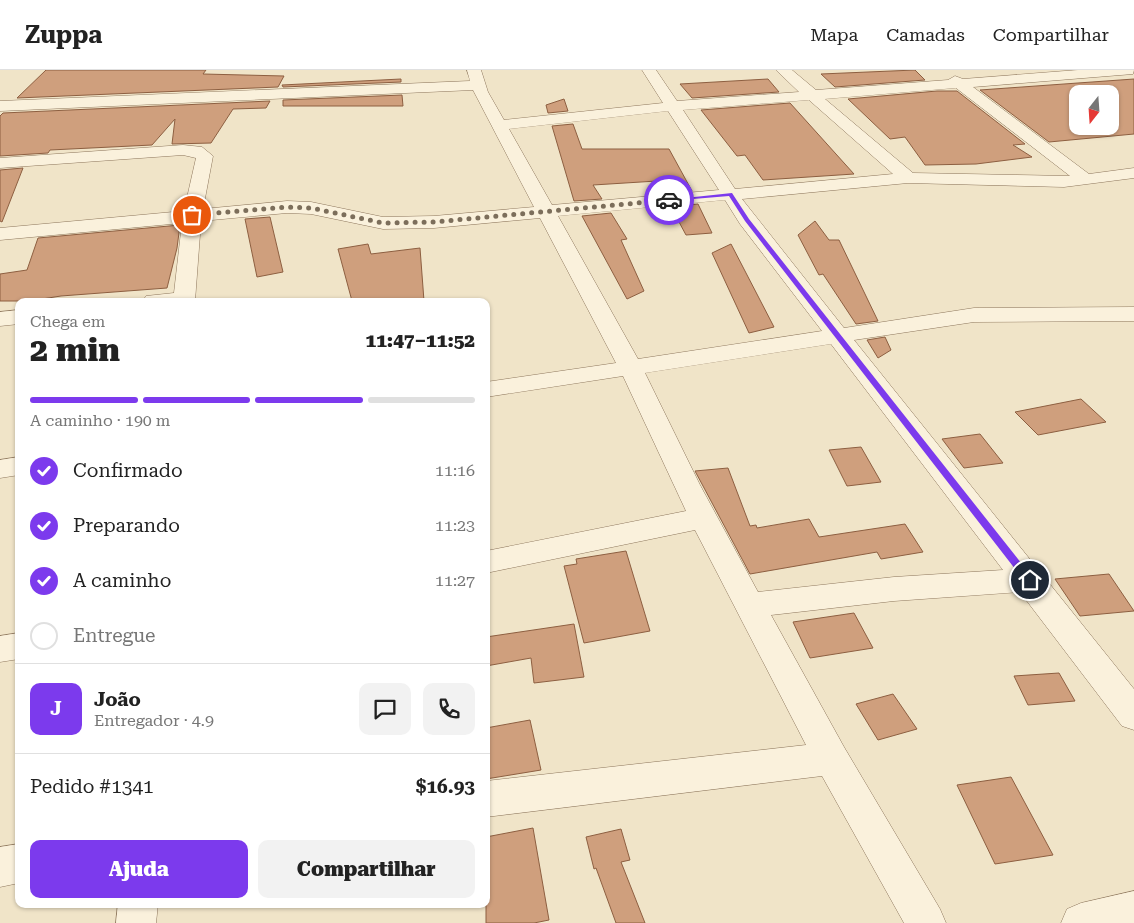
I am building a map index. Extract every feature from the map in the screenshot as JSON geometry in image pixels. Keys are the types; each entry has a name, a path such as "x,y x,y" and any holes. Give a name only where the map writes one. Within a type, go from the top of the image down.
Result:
{"street":[{"path":"649,70 747,220 1134,715"},
{"path":"783,70 816,96 908,178"},
{"path":"942,70 1086,180"},
{"path":"500,124 673,106 1133,70"},
{"path":"1103,71 1127,86"},
{"path":"0,106 476,78 631,368 704,518 831,759 926,923"},
{"path":"0,163 183,150 196,151 205,156 195,194 188,243 184,298"},
{"path":"0,234 287,207 311,208 383,223 434,222 908,178 1005,182 1064,182 1134,173"},
{"path":"490,389 974,315 1134,314"},
{"path":"0,319 15,317"},
{"path":"0,470 15,467"},
{"path":"490,561 704,518"},
{"path":"749,604 894,588 1030,580"},
{"path":"0,649 15,647"},
{"path":"490,799 831,759"},
{"path":"0,867 15,864"},
{"path":"136,923 138,908"},
{"path":"1081,923 1134,911"}],"building":[{"path":"46,70 206,70 203,74 284,76 278,87 17,98"},
{"path":"915,70 925,80 835,87 821,74"},
{"path":"401,79 401,82 283,87 282,85"},
{"path":"768,79 779,92 692,98 680,84"},
{"path":"1134,79 1134,134 1049,142 980,90"},
{"path":"957,91 1025,144 1013,145 1032,157 976,164 925,165 905,137 890,139 848,99"},
{"path":"402,95 403,106 283,106 283,100"},
{"path":"564,99 568,111 548,113 546,105"},
{"path":"270,101 266,108 233,109 211,143 172,144 175,119 152,145 50,150 48,153 0,156 0,116 3,113"},
{"path":"790,103 854,174 763,180 745,155 737,156 701,110"},
{"path":"573,124 582,149 669,149 692,191 664,193 657,181 593,185 602,199 574,201 552,126"},
{"path":"23,168 2,222 0,221 0,170"},
{"path":"698,204 712,233 686,235 671,207"},
{"path":"611,213 627,239 621,240 644,291 627,299 582,216"},
{"path":"270,217 283,272 257,277 245,219"},
{"path":"815,221 829,240 839,240 878,321 856,324 823,274 819,275 798,235"},
{"path":"180,225 177,248 167,288 48,298 15,298 15,301 0,301 0,274 27,270 38,238"},
{"path":"368,244 371,254 420,248 424,298 351,298 338,249"},
{"path":"731,244 774,327 749,333 712,253"},
{"path":"885,337 891,350 878,358 867,340"},
{"path":"1081,399 1106,422 1038,435 1015,412"},
{"path":"980,434 1003,463 964,468 942,439"},
{"path":"861,447 881,482 847,486 829,450"},
{"path":"728,468 750,526 756,525 757,528 809,519 819,537 905,524 923,552 881,559 877,552 750,574 695,471"},
{"path":"626,551 650,631 584,643 564,566 577,564 576,559"},
{"path":"1109,574 1134,611 1080,616 1055,579"},
{"path":"854,613 873,648 810,658 793,622"},
{"path":"574,624 584,677 534,683 531,658 490,665 490,636"},
{"path":"1059,673 1075,701 1028,705 1014,676"},
{"path":"893,694 917,729 878,740 856,704"},
{"path":"530,720 541,770 490,778 490,727"},
{"path":"1011,777 1053,855 995,864 957,785"},
{"path":"533,828 549,920 534,923 486,923 486,908 490,908 490,836"},
{"path":"621,829 630,860 621,862 645,923 616,923 596,868 594,869 586,837"}],"way so far":[{"path":"192,215 287,207 311,208 383,223 434,222 669,200"}],"route":[{"path":"669,200 730,194 747,220 1030,580"}]}
